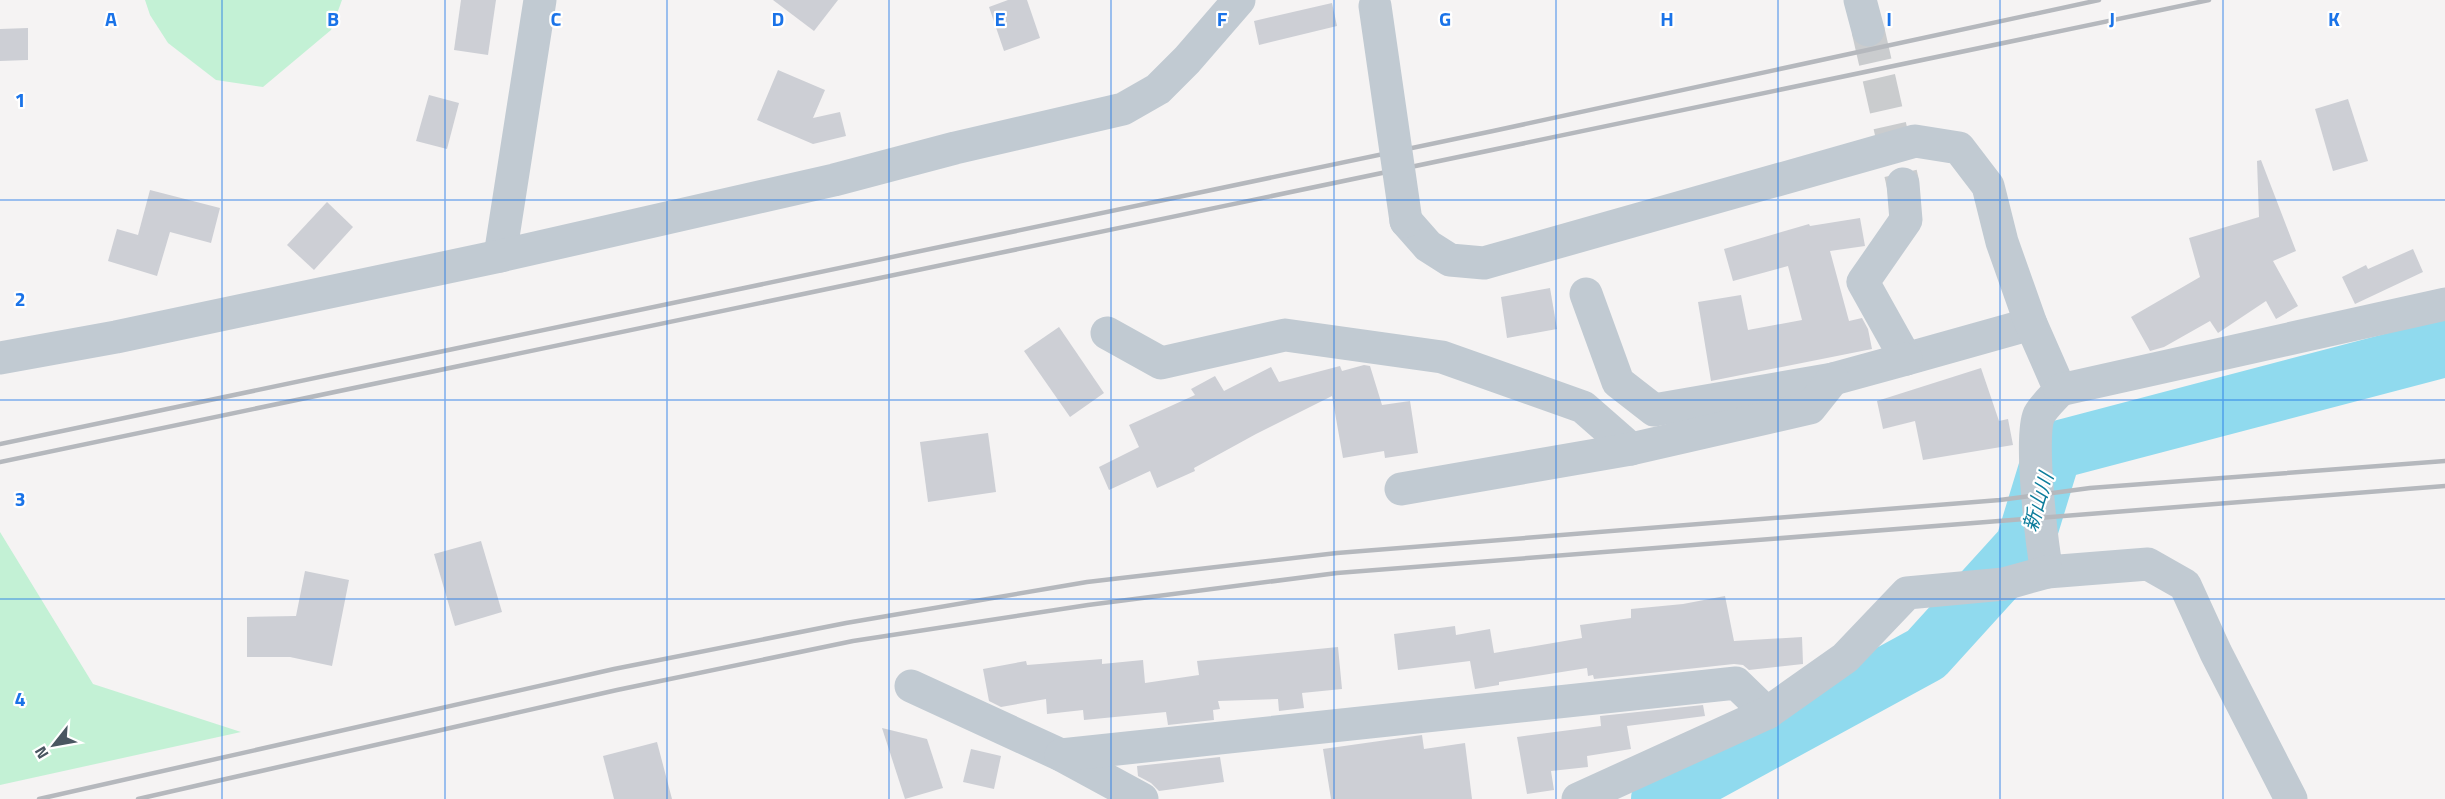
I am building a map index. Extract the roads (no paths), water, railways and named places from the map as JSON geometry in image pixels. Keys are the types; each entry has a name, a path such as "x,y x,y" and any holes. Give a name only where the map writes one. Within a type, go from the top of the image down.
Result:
{"street":[{"path":"500,256 540,0"},
{"path":"0,358 116,337 500,256 834,180 955,148 1123,109 1158,89 1187,60 1239,0"},
{"path":"1375,3 1406,221 1428,246 1450,261 1484,263 1915,141 1959,148 1988,186 2002,242 2031,324 2060,390"},
{"path":"1903,184 1906,220 1863,282 1906,359"},
{"path":"1586,294 1618,382 1654,410 1833,379 2031,324"},
{"path":"2045,559 2036,451 2039,415 2060,390 2445,304"},
{"path":"1107,333 1161,363 1285,335 1442,357 1583,407 1630,449"},
{"path":"1401,489 1630,449 1810,408 1833,379"},
{"path":"1578,799 1767,713 1845,658 1907,593 2004,584 2045,559 2148,564 2185,585 2216,654 2291,799"},
{"path":"1061,754 1736,683 1767,713"},
{"path":"912,686 1061,754 1142,799"}],"waterway":[{"name":"新山川","path":"1660,799 1926,654 2024,546 2053,451 2445,348"}],"tunnel":[{"path":"1868,30 1903,184"}],"railway":[{"path":"0,444 1493,131 2099,0"},
{"path":"0,462 2209,0"},
{"path":"39,799 614,669 846,623 1087,582 1337,553 2000,500 2090,488 2445,461"},
{"path":"138,799 617,690 853,641 1088,605 1337,573 2445,486"}]}
